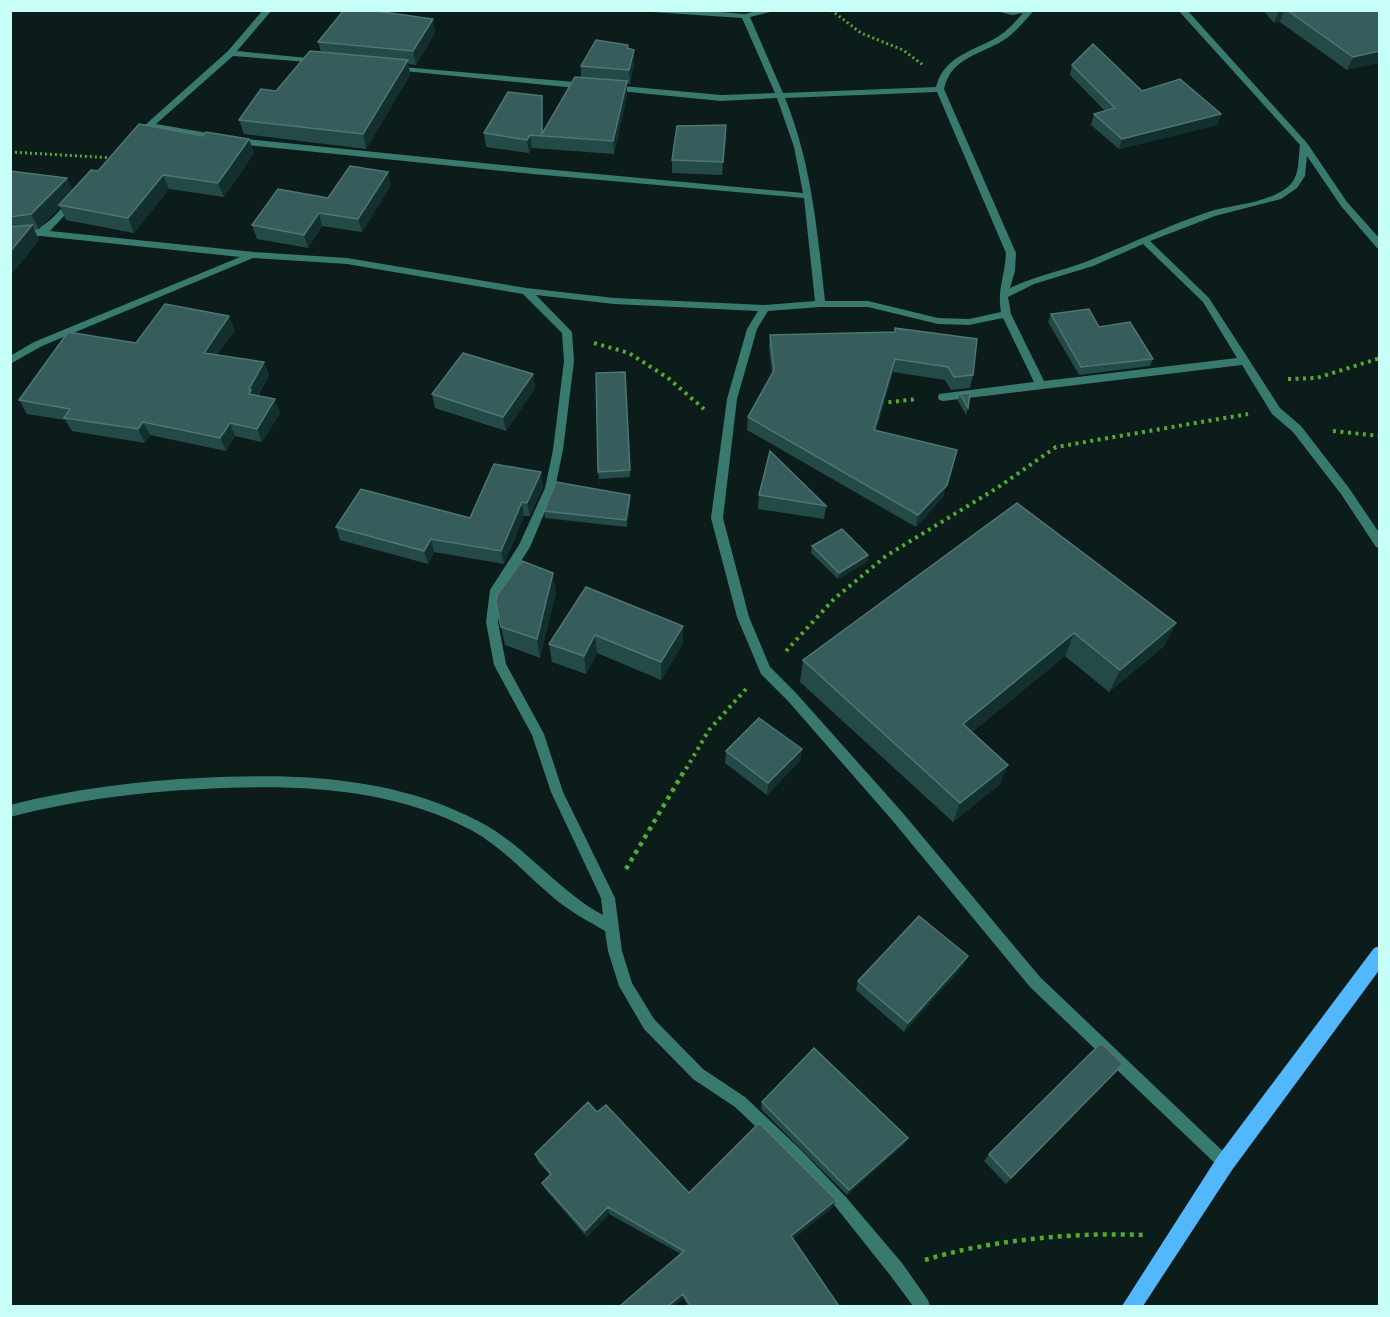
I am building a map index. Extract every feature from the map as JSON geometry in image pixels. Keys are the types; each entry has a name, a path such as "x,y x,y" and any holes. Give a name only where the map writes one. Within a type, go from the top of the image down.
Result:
{"main road":[{"path":"1132,1306 1225,1163 1380,954"}],"street":[{"path":"114,158 231,53 268,10"},
{"path":"652,10 745,16 774,10"},
{"path":"998,10 1012,13 1028,10"},
{"path":"1028,10 1001,39 946,68 941,83 1011,254 1010,271 1003,295 1006,314 1041,386"},
{"path":"1182,10 1304,145 1344,204 1380,246"},
{"path":"745,16 781,96 802,164 809,196 820,304"},
{"path":"231,53 327,62"},
{"path":"387,68 721,98 781,96 941,83"},
{"path":"150,126 262,144 809,196"},
{"path":"1003,295 1031,282 1090,264 1212,214 1278,197 1294,186 1301,176 1304,145"},
{"path":"43,233 80,194"},
{"path":"10,237 31,237 43,233 254,255 347,261 526,291 614,301 765,308 820,304 868,304 938,321 969,322 1006,314"},
{"path":"1144,240 1206,300 1242,361 1276,411 1296,429 1345,491 1380,544"},
{"path":"10,361 38,344 254,255"},
{"path":"526,291 567,332 569,362 562,398 558,450 550,488 524,547 496,590 492,622 500,665 538,734 557,792 608,898 615,951 626,986 649,1024 698,1074 740,1102 797,1156 840,1201 896,1269 922,1306"},
{"path":"765,308 752,329 732,399 717,518 743,617 765,670 792,697 897,816 1035,982 1225,1163"},
{"path":"943,396 1242,361"},
{"path":"10,811 30,805 122,788 300,781 371,789 409,798 476,826 516,854 572,904 612,927"}],"path":[{"path":"831,10 861,33 903,50 941,83"},
{"path":"10,152 114,158"},
{"path":"567,332 591,343 629,352 649,364 698,403 728,432"},
{"path":"1257,383 1317,378 1380,358"},
{"path":"875,404 943,396"},
{"path":"608,898 709,730 737,697 834,599 886,556 997,488 1056,447 1197,422 1276,411"},
{"path":"1296,429 1380,436"},
{"path":"896,1269 960,1249 1098,1233 1177,1236"}],"building":[{"path":"344,10 369,10 433,19 413,51 318,42"},
{"path":"1287,10 1380,10 1380,51 1353,57"},
{"path":"596,40 628,45 627,48 634,50 629,70 581,66"},
{"path":"1093,44 1142,91 1180,79 1221,114 1122,139 1094,114 1115,108 1072,65"},
{"path":"310,51 408,60 363,134 239,120 261,89 276,91"},
{"path":"575,77 627,81 613,141 530,135 527,140 484,133 508,92 542,96 542,134"},
{"path":"139,124 203,136 206,132 249,139 218,183 163,175 128,218 59,205 91,170 98,171"},
{"path":"726,125 723,162 672,160 677,126"},
{"path":"350,166 388,172 358,219 319,213 304,235 252,225 278,189 328,198"},
{"path":"10,171 67,178 31,214 10,217"},
{"path":"32,225 10,252 10,227"},
{"path":"165,304 229,316 204,353 264,362 249,389 251,390 249,394 275,399 257,429 230,423 220,438 143,422 138,429 64,418 70,409 19,400 68,332 136,343"},
{"path":"1089,309 1099,327 1130,322 1153,359 1081,367 1051,314"},
{"path":"895,328 977,339 973,375 954,377 948,367 895,359 874,430 957,450 947,485 918,515 748,417 774,370 770,335 895,332"},
{"path":"463,353 533,374 503,417 432,394"},
{"path":"625,372 630,470 598,472 596,373"},
{"path":"970,393 968,408 960,394"},
{"path":"770,451 826,506 759,495"},
{"path":"494,464 541,472 527,503 522,502 501,551 431,539 424,551 336,527 361,489 470,518"},
{"path":"556,482 630,495 626,520 544,511"},
{"path":"1017,503 1176,623 1120,670 1074,633 963,724 1008,765 960,803 803,660"},
{"path":"842,529 868,555 839,573 812,546"},
{"path":"522,561 553,573 537,639 501,627 496,603 497,595"},
{"path":"586,587 683,626 661,662 595,635 584,656 549,644"},
{"path":"759,718 802,749 768,783 726,751"},
{"path":"919,916 968,956 908,1023 858,981"},
{"path":"1101,1043 1123,1064 1011,1178 989,1154"},
{"path":"814,1048 908,1138 849,1190 762,1102"},
{"path":"588,1102 597,1112 606,1105 689,1193 759,1123 836,1200 791,1236 839,1306 691,1306 683,1294 668,1306 620,1306 684,1251 608,1207 585,1231 542,1183 551,1174 535,1154"}]}
